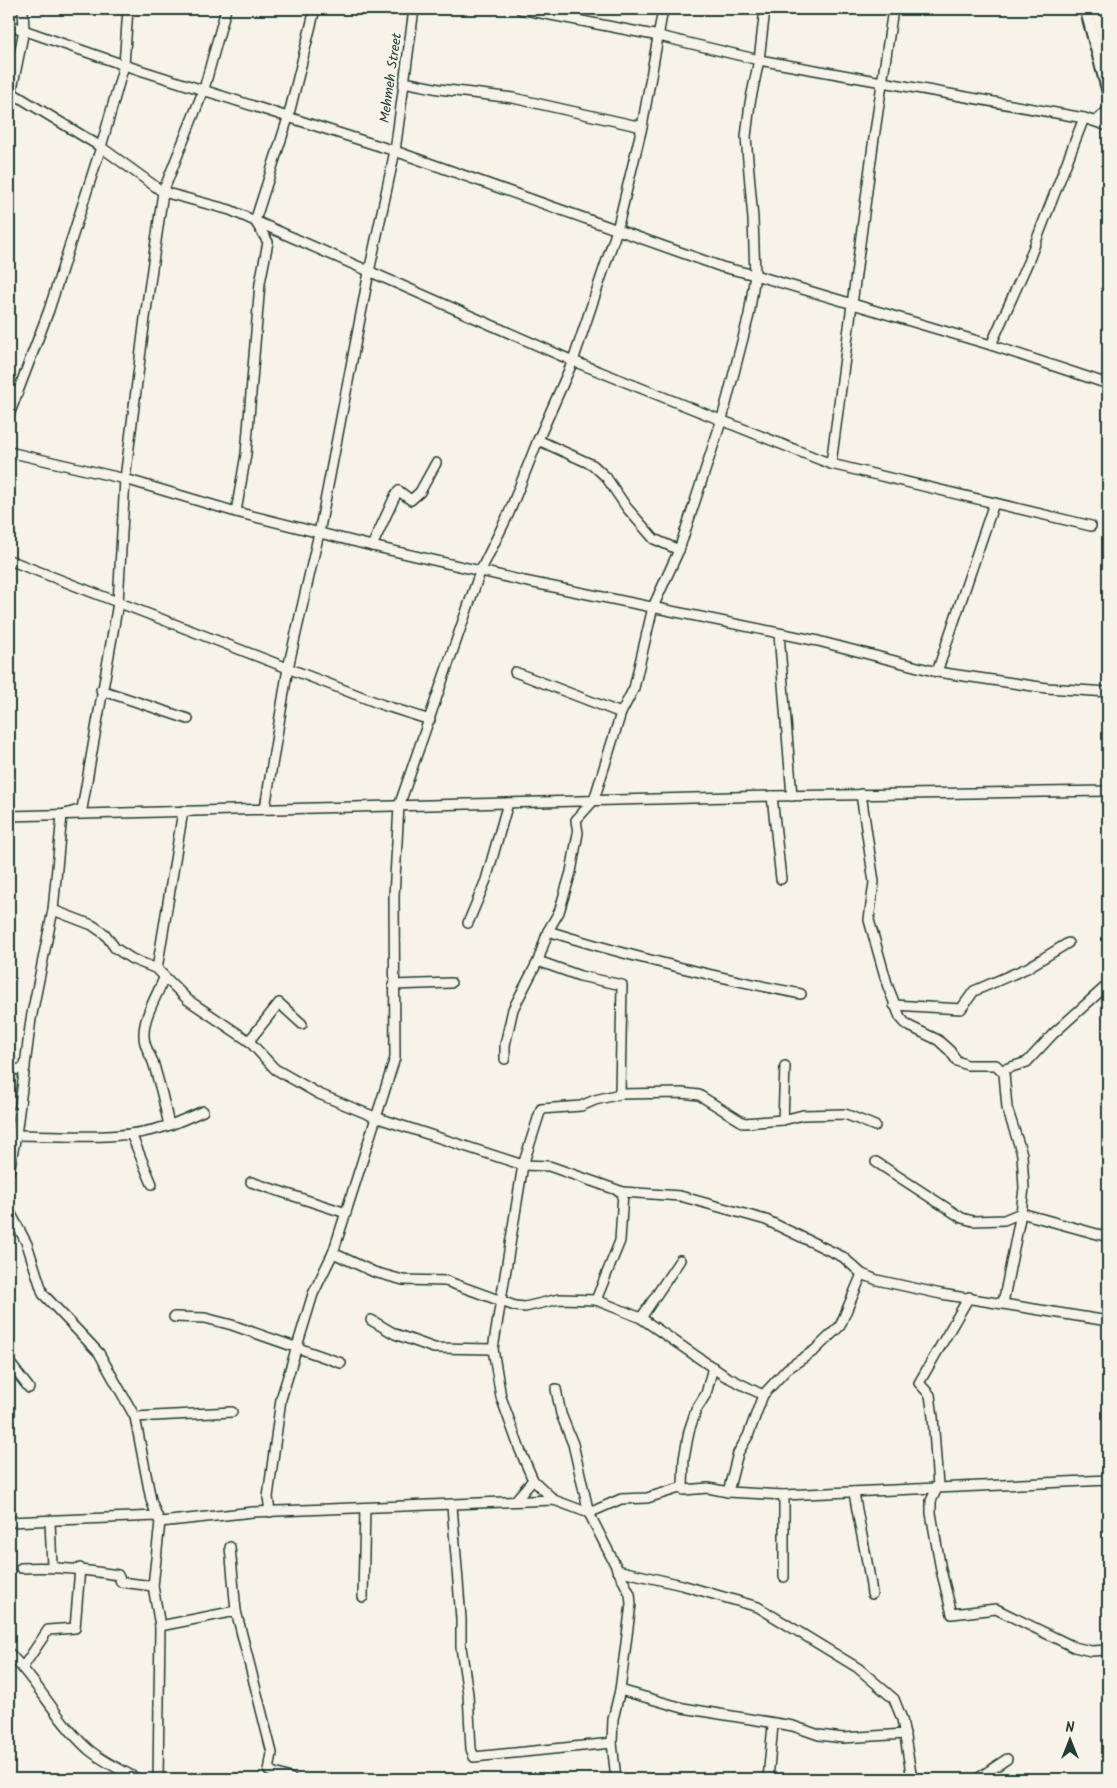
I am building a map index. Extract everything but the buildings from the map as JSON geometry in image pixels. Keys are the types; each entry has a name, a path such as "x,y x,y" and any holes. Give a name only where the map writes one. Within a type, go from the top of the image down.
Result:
{"street":[{"path":"9,104 24,30 23,9"},
{"path":"9,414 49,310 101,147 124,65 128,9"},
{"path":"62,815 82,809 101,690 118,603 126,479 145,318 163,192 204,88 226,9"},
{"path":"236,512 246,445 260,283 268,242 255,221 288,118 314,9"},
{"name":"Mehmeh Street","path":"265,808 288,668 318,533 369,272 395,151 414,9"},
{"path":"520,9 659,36 759,60 1084,118 1108,126"},
{"path":"270,1512 268,1497 281,1399 313,1294 333,1253 395,1058 393,986 394,896 399,806 480,572 509,513 538,440 573,362 617,230 642,127 663,9"},
{"path":"505,1059 505,1045 513,1009 538,961 548,931 559,912 571,872 578,833 576,820 594,800 621,713 634,688 653,607 679,550 722,419 749,315 755,274 754,220 746,138 766,9"},
{"path":"831,464 893,9"},
{"path":"1086,9 1108,91"},
{"path":"1098,9 1108,50"},
{"path":"9,25 124,65 204,88 288,118 395,151 722,267 755,274 1108,384"},
{"path":"404,82 439,89 513,98 642,127"},
{"path":"11,92 101,147 163,192 230,210 573,362 722,419 831,464 1090,526"},
{"path":"1096,121 1108,110"},
{"path":"991,346 1028,262 1084,118"},
{"path":"538,440 593,465 606,478 627,508 654,539 679,550"},
{"path":"9,452 126,479 236,512 480,572 864,652 937,672 1047,688 1108,692"},
{"path":"372,546 396,494 399,491 411,500 420,492 436,463"},
{"path":"937,672 994,503"},
{"path":"9,560 383,705 430,720"},
{"path":"780,634 792,796"},
{"path":"515,672 621,713"},
{"path":"101,690 188,718"},
{"path":"9,816 594,800 1108,791"},
{"path":"861,794 874,882 869,920 894,1005 907,1025 938,1040 950,1051 957,1061 967,1065 996,1065 1002,1070 1007,1108 1022,1154 1024,1188 1021,1213 1002,1303"},
{"path":"772,796 781,879"},
{"path":"468,923 486,880 508,803"},
{"path":"157,969 183,810"},
{"path":"9,1172 16,1135 31,1019 53,910 62,815"},
{"path":"53,910 92,925 105,934 115,948 132,959 157,969 188,1000 249,1041 275,1069 319,1094 375,1117 523,1165 549,1166 624,1192 680,1196 766,1220 842,1257 862,1274 877,1280 969,1298 1108,1321"},
{"path":"548,931 606,950 801,994"},
{"path":"894,1005 964,1008 974,991 1028,968 1068,943"},
{"path":"538,961 580,976 622,985 620,1094"},
{"path":"164,978 146,1021 144,1035 145,1047 154,1064 169,1125"},
{"path":"393,986 452,983"},
{"path":"1002,1070 1027,1062 1053,1034 1104,988"},
{"path":"249,1041 279,1004 302,1024"},
{"path":"783,1120 785,1066"},
{"path":"9,1071 25,1068"},
{"path":"683,1486 647,1498 621,1499 590,1514 554,1500 532,1480 501,1397 493,1349 523,1165 541,1109 581,1106 595,1100 620,1094 699,1095 744,1123 783,1120 803,1115 845,1114 875,1126"},
{"path":"16,1135 95,1136 131,1134 169,1125 203,1111"},
{"path":"131,1134 152,1184"},
{"path":"876,1162 962,1218 973,1221 1004,1220 1021,1213 1108,1237"},
{"path":"251,1182 346,1213"},
{"path":"596,1300 620,1241 624,1192"},
{"path":"9,1212 18,1223 27,1244 43,1294 99,1353 135,1417 151,1500 158,1519 153,1586 160,1626 158,1779"},
{"path":"333,1253 374,1272 403,1280 446,1281 515,1306 525,1307 559,1300 596,1300 641,1318 684,1350 725,1376 763,1394"},
{"path":"641,1318 680,1260"},
{"path":"728,1492 738,1453 748,1436 763,1394 787,1369 815,1350 840,1326 862,1274"},
{"path":"969,1298 919,1382 930,1394 938,1486 931,1502 931,1514 941,1570 952,1614 996,1609 1074,1647 1091,1651 1108,1650"},
{"path":"174,1317 205,1318 340,1363"},
{"path":"371,1320 395,1334 434,1348 493,1349"},
{"path":"9,1362 29,1388"},
{"path":"713,1368 706,1394 696,1410 689,1431 684,1459 684,1490 708,1488 728,1492 784,1495 938,1486 1108,1480"},
{"path":"556,1388 561,1414 573,1444 590,1514 630,1594 631,1604 620,1690 613,1719 612,1743 616,1779"},
{"path":"135,1417 232,1412"},
{"path":"515,1501 532,1480"},
{"path":"854,1492 859,1532 866,1552 872,1594"},
{"path":"784,1495 784,1577"},
{"path":"253,1512 268,1497"},
{"path":"9,1522 158,1519 253,1512 452,1506 554,1500"},
{"path":"452,1506 461,1618 461,1647 468,1694 471,1749 474,1757 612,1743"},
{"path":"363,1597 365,1509"},
{"path":"50,1522 52,1566"},
{"path":"230,1547 236,1611 272,1753 269,1771 292,1779"},
{"path":"21,1568 52,1566 80,1568 118,1576 121,1582 153,1586"},
{"path":"23,1667 48,1630 74,1628 80,1568"},
{"path":"617,1570 682,1584 758,1607 796,1628 809,1640 858,1668 894,1699 902,1719 912,1779"},
{"path":"160,1626 236,1611"},
{"path":"9,1653 23,1667 56,1713 87,1748 114,1767 138,1779"},
{"path":"620,1690 683,1708 793,1726 819,1735 843,1738 905,1734"},
{"path":"768,1779 774,1724"},
{"path":"977,1779 1007,1759"}]}
